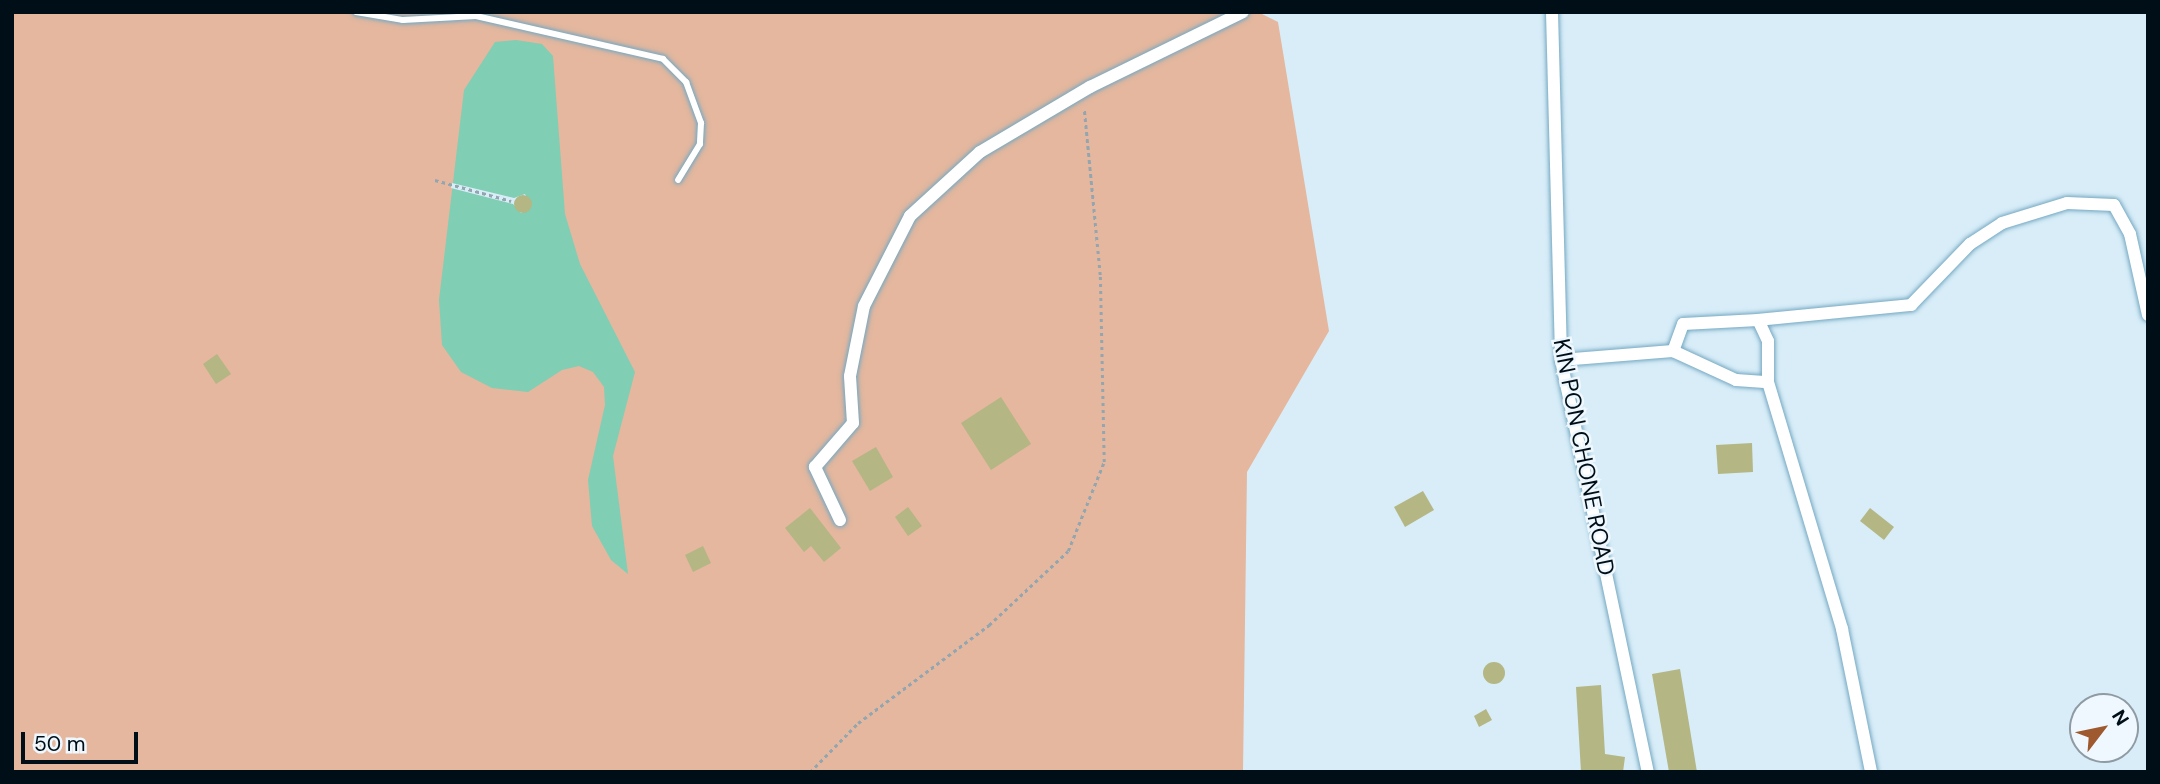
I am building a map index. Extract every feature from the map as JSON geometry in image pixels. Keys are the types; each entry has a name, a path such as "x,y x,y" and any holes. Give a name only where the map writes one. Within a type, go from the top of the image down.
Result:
{"street":[{"path":"840,520 814,467 853,423 850,376 864,306 910,216 980,152 1090,87 1243,12"},
{"name":"KIN PON CHONE ROAD","path":"1552,12 1561,360 1648,772"},
{"path":"1673,351 1683,324 1758,320 1911,305 1943,279 1970,244 2002,223 2067,203 2114,205 2130,234 2148,314"},
{"path":"1758,320 1768,341 1768,382 1842,629 1871,772"},
{"path":"1561,360 1673,351 1736,380 1768,382"}],"lane":[{"path":"356,12 403,20 476,16 663,59 686,82 701,123 700,144 678,180"}],"path":[{"path":"810,772 858,723 989,625 1068,551 1104,463 1100,275 1082,114 1090,87"},
{"path":"435,180 511,201"}],"shaded area":[{"path":"12,12 1258,12 1278,22 1329,331 1247,472 1243,772 12,772"},
{"path":"516,40 542,44 553,56 565,214 580,264 635,372 613,456 628,574 611,560 592,526 588,480 605,405 604,387 593,372 579,366 562,370 528,392 492,388 461,372 442,345 439,300 464,90 495,42"}],"pier":[{"path":"452,183 514,198 525,194 531,207 521,213 513,204 451,188"}],"building":[{"path":"519,195 527,195 532,204 530,211 519,213 514,208 514,200"},
{"path":"217,354 231,374 216,384 203,364"},
{"path":"1001,397 1031,444 991,470 961,423"},
{"path":"1752,443 1753,472 1718,474 1716,445"},
{"path":"876,447 893,477 870,491 852,461"},
{"path":"1423,491 1434,510 1405,527 1394,507"},
{"path":"908,507 922,526 908,536 895,517"},
{"path":"810,508 841,548 824,562 811,546 804,552 785,528"},
{"path":"1870,508 1894,527 1884,540 1860,521"},
{"path":"703,546 711,563 693,572 685,555"},
{"path":"1494,662 1502,665 1505,673 1502,681 1494,684 1486,681 1483,673 1486,665"},
{"path":"1680,669 1697,772 1669,772 1652,674"},
{"path":"1601,685 1605,754 1625,757 1623,772 1581,772 1576,687"},
{"path":"1486,709 1492,720 1479,727 1474,716"}]}
